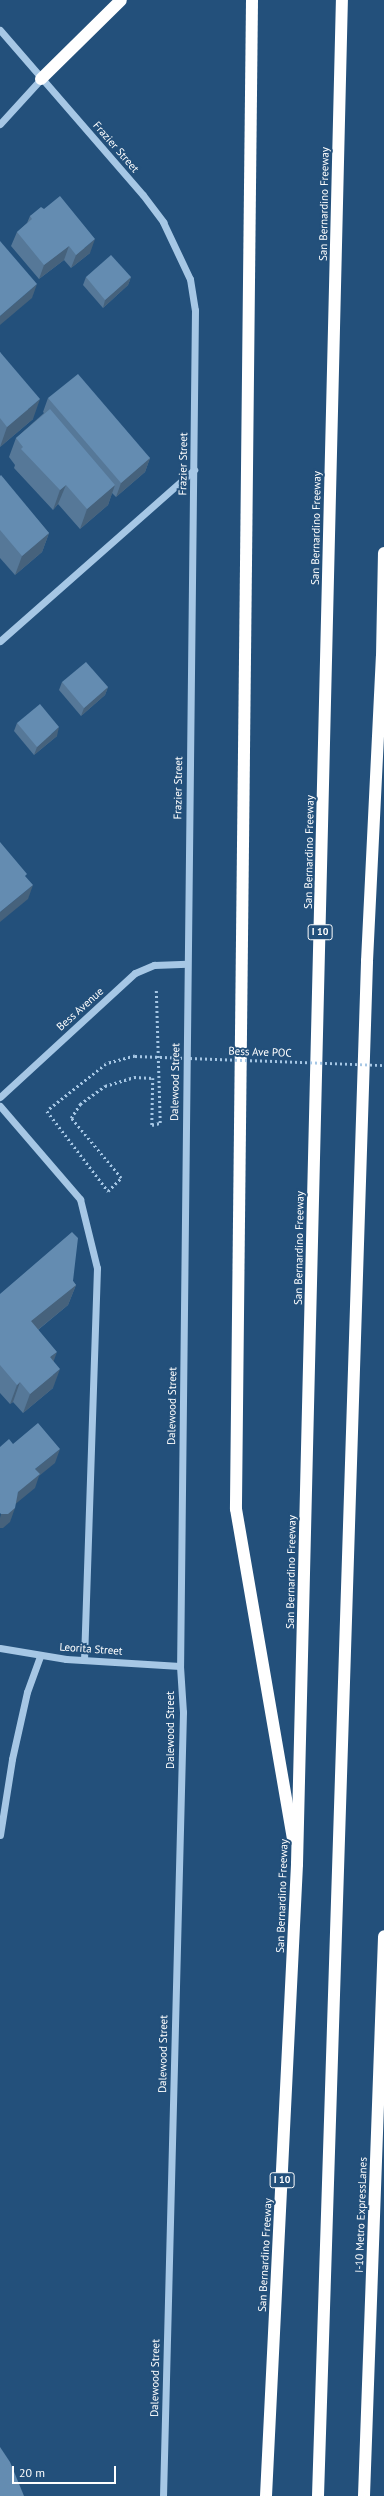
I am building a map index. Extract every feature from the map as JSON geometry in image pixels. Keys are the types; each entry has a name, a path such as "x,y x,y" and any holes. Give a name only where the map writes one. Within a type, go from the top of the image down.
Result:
{"highway":[{"path":"41,79 121,0"},
{"path":"252,0 236,1509 297,1864"},
{"name":"San Bernardino Freeway","path":"266,2496 297,1864 342,0"},
{"path":"318,2496 367,961 382,656 384,554"},
{"name":"I-10 Metro ExpressLanes","path":"364,2496 384,1936"}],"street":[{"name":"Frazier Street","path":"0,30 143,195 163,222 190,279 195,310 196,347 187,964"},
{"path":"0,124 41,79"},
{"path":"0,641 194,470"},
{"name":"Bess Avenue","path":"0,1097 135,973 154,966 187,964"},
{"name":"Dalewood Street","path":"163,2496 183,1712 180,1666 187,964"},
{"path":"0,1106 80,1199 97,1268 84,1660"},
{"name":"Leorita Street","path":"0,1648 40,1656 180,1666"},
{"path":"0,1835 12,1760 25,1700 40,1656"}],"path":[{"name":"Bess Ave POC","path":"154,966 160,1123 152,1125 153,1078 134,1077 105,1086 80,1104 71,1118 121,1178 108,1191 47,1111 106,1064 134,1056 384,1065"}],"building":[{"path":"60,196 95,239 76,255 69,246 44,265 17,232 32,219 30,216 41,207 44,209"},
{"path":"0,241 37,284 0,316"},
{"path":"111,255 131,277 105,300 86,277"},
{"path":"0,352 40,399 7,427 0,418"},
{"path":"78,374 150,458 121,483 48,398"},
{"path":"50,409 115,485 87,509 66,485 60,490 21,449 23,447 16,438"},
{"path":"1,475 49,533 22,556 0,530"},
{"path":"86,662 108,687 84,708 62,682"},
{"path":"40,704 59,727 37,747 17,723"},
{"path":"0,842 27,874 25,876 33,885 0,912"},
{"path":"72,1232 78,1238 73,1281 76,1285 31,1321 57,1352 50,1357 60,1369 30,1394 20,1382 17,1385 0,1365 0,1294"},
{"path":"38,1423 60,1449 35,1469 40,1474 18,1492 15,1508 8,1514 1,1514 0,1447 9,1439 13,1444"},
{"path":"0,2447 10,2462 24,2496 0,2496"}]}
